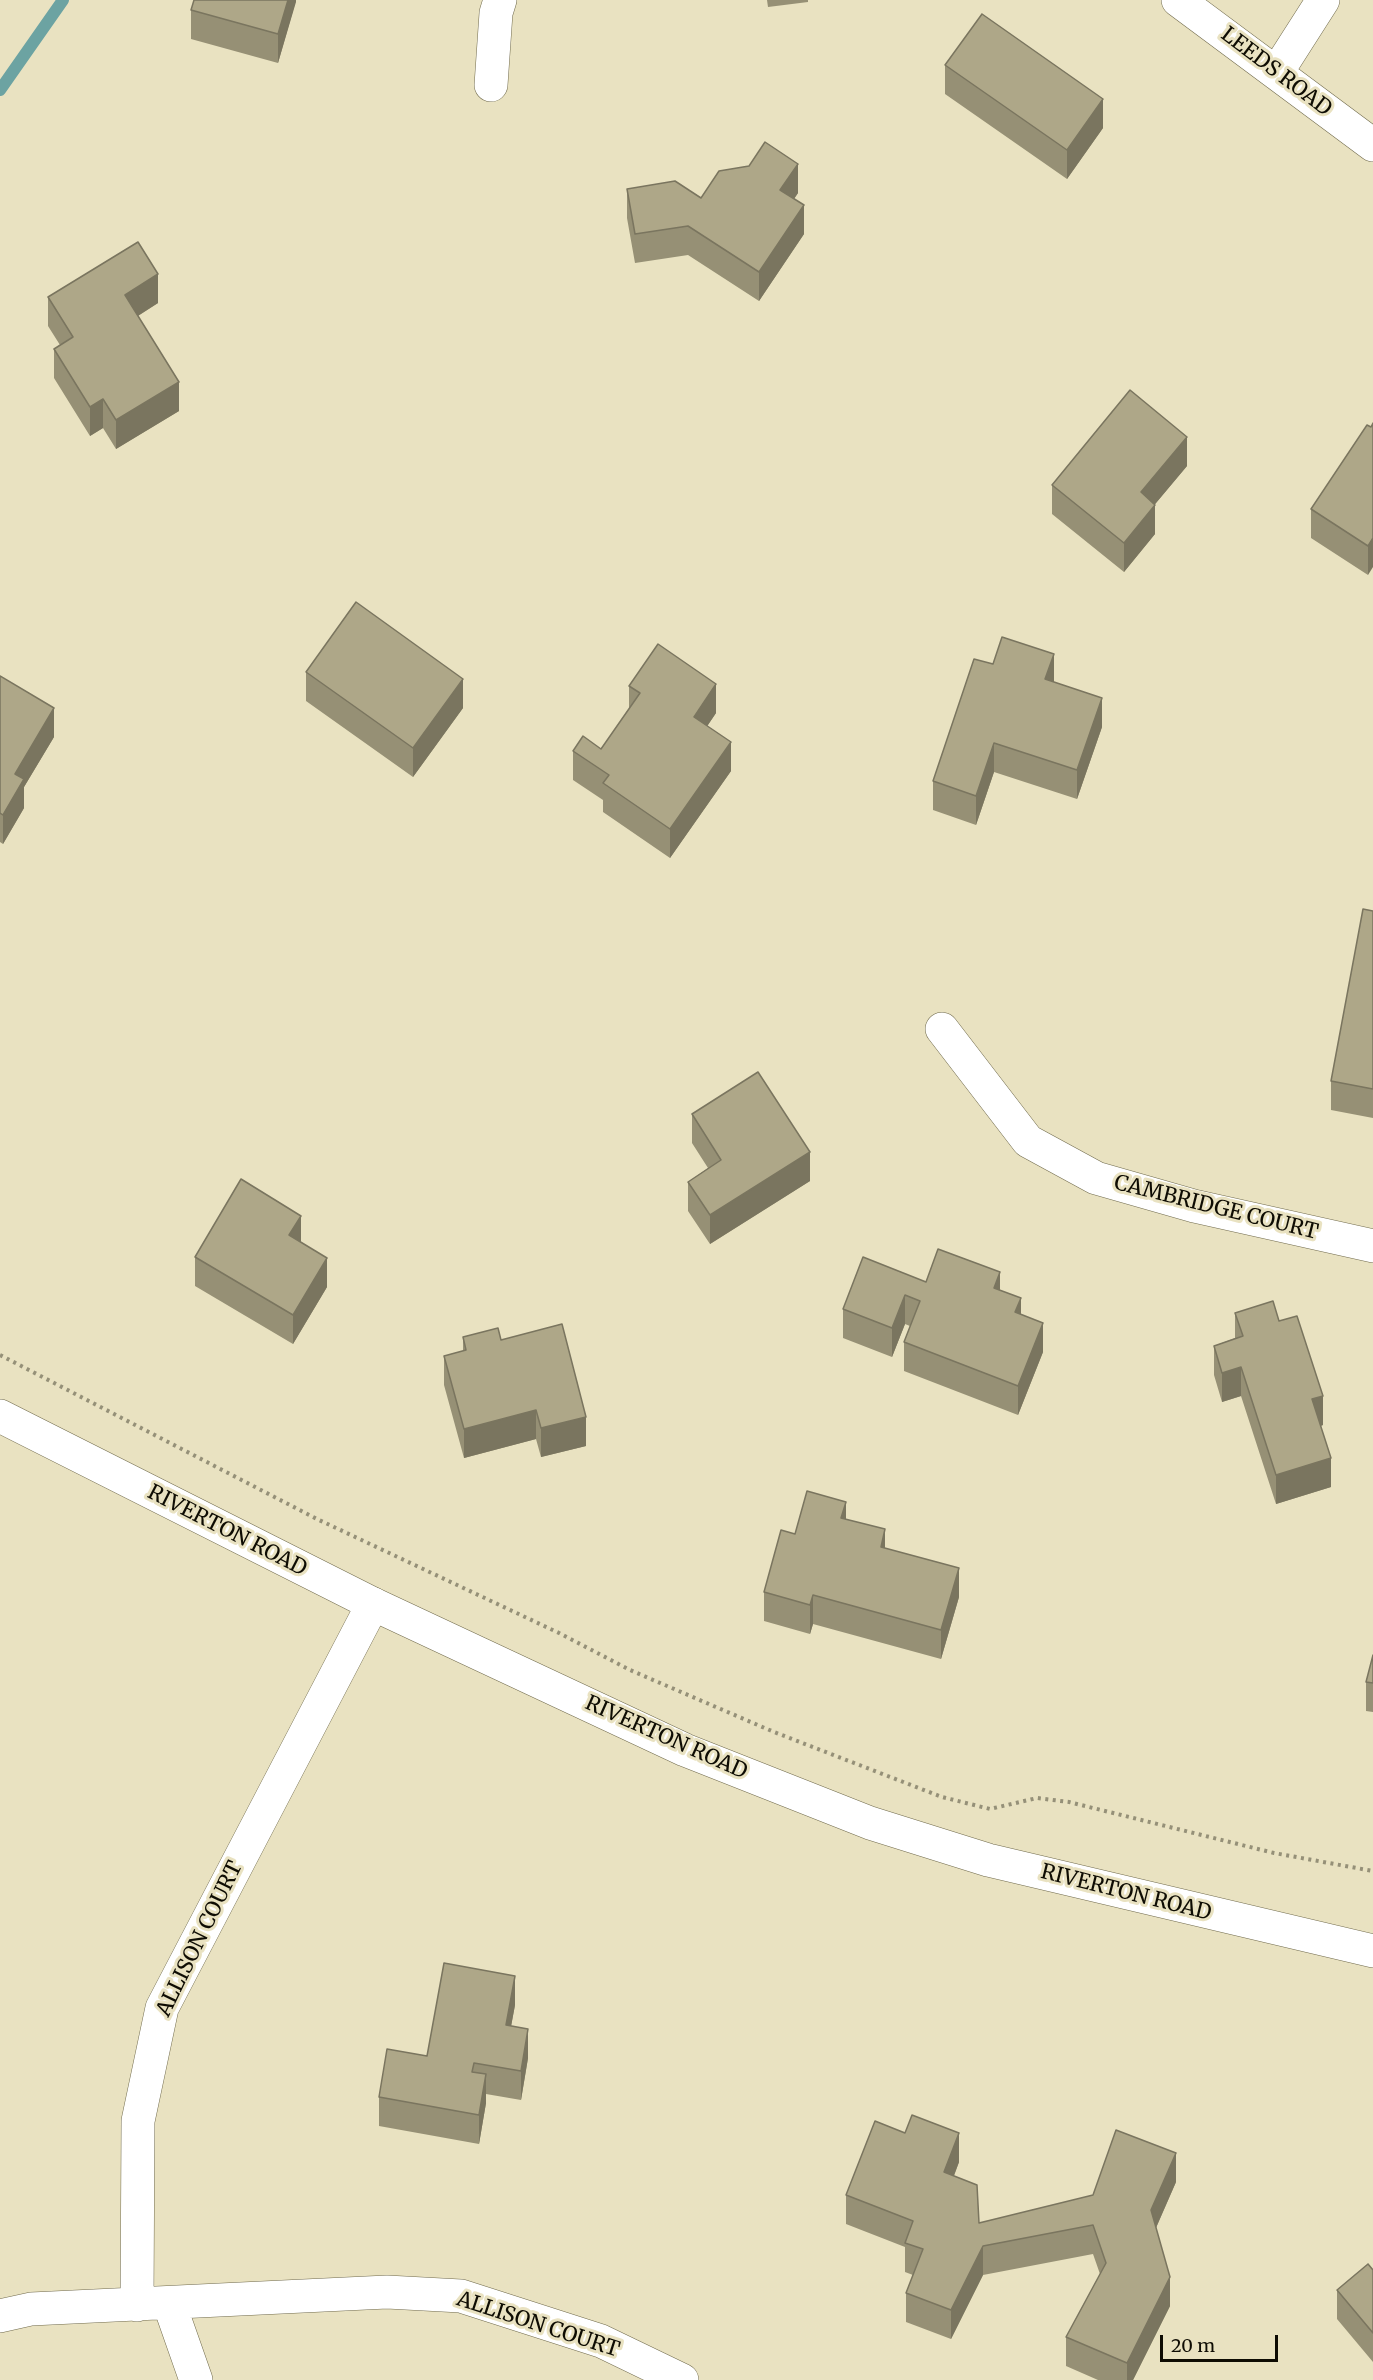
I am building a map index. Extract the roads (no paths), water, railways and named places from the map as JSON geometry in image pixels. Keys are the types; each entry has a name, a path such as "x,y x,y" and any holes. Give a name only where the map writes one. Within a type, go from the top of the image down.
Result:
{"street":[{"path":"491,85 496,14 500,0"},
{"name":"LEEDS ROAD","path":"1178,0 1373,145"},
{"path":"1277,72 1323,0"},
{"name":"CAMBRIDGE COURT","path":"942,1029 1028,1141 1096,1178 1194,1206 1373,1246"},
{"name":"RIVERTON ROAD","path":"0,1416 373,1604 684,1750 870,1823 987,1860 1373,1951"},
{"name":"ALLISON COURT","path":"137,2305 138,2121 162,2008 373,1604"},
{"name":"ALLISON COURT","path":"0,2316 31,2309 387,2292 461,2296 601,2342 682,2380"},
{"path":"169,2303 196,2380"}],"waterway":[{"path":"0,90 63,0"}]}
